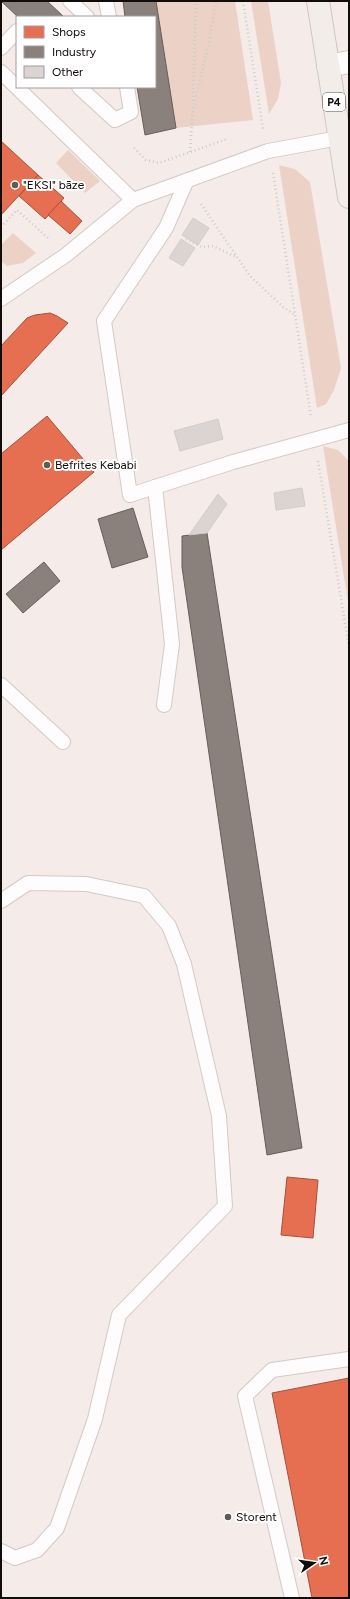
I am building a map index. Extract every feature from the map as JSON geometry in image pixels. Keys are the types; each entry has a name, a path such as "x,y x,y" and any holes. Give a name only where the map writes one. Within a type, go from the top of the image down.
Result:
{"main road":[{"name":"P4","path":"318,1 349,197"}],"street":[{"path":"328,66 349,62"}],"lane":[{"path":"70,1 86,16"},
{"path":"106,1 109,16"},
{"path":"1,48 16,32"},
{"path":"1,72 16,87"},
{"path":"18,88 133,200"},
{"path":"80,88 115,120 131,112 127,88"},
{"path":"1,299 66,255 133,200 268,151 339,138"},
{"path":"186,182 166,228 104,321 130,495 233,462 349,430"},
{"path":"155,487 172,644 164,705"},
{"path":"1,685 63,742"},
{"path":"1,901 28,883 86,884 144,896 169,926 184,964 219,1116 225,1206 119,1315 95,1419 57,1528 37,1550 15,1558 1,1551"},
{"path":"292,1598 245,1396 272,1370 349,1359"}],"path":[{"path":"190,152 193,107 196,1"},
{"path":"193,107 209,43 216,1"},
{"path":"243,1 263,127 274,180 349,647"},
{"path":"256,130 263,127"},
{"path":"134,148 146,160 159,163 234,137"},
{"path":"186,182 250,276 283,307 296,315"},
{"path":"1,227 16,210 66,255"},
{"path":"166,228 201,247 212,246 237,257"}],"shaded area":[{"path":"156,1 235,1 253,120 176,128"},
{"path":"251,1 268,1 281,83 278,99 269,114"},
{"path":"68,150 100,181 85,193 56,163"},
{"path":"279,165 295,169 310,182 341,368 334,390 326,404 317,408"},
{"path":"13,233 36,253 23,263 7,266 1,261 1,245"},
{"path":"323,446 338,450 349,461 349,608"}],"building: Shops":[{"name":"\"EKSI\" bāze","path":"1,141 38,175 1,215"},
{"path":"38,175 64,198 45,219 19,196"},
{"path":"61,201 82,221 70,234 48,215"},
{"path":"50,313 68,323 1,396 1,346 27,318 35,315"},
{"path":"47,416 94,472 1,550 1,454"},
{"path":"287,1177 318,1180 313,1238 281,1235"},
{"path":"349,1378 349,1598 312,1598 272,1393"}],"building: Industry":[{"path":"1,1 47,1 63,16 17,16"},
{"path":"123,1 156,1 176,128 145,135 137,88 156,88 156,16 125,16"},
{"path":"133,508 148,557 112,568 98,519"},
{"path":"207,533 302,1148 267,1155 182,567 182,536"},
{"path":"44,562 60,581 23,613 6,594"}],"building: Other":[{"path":"193,218 209,228 198,245 182,235"},
{"path":"181,239 195,248 183,266 169,258"},
{"path":"218,419 223,439 180,451 174,431"},
{"path":"302,488 305,506 276,510 274,493"},
{"path":"218,494 227,504 207,533 189,535"}],"place":[{"name":"\"EKSI\" bāze","path":"15,185"},
{"name":"Befrites Kebabi","path":"47,465"},
{"name":"Storent","path":"228,1517"}]}
